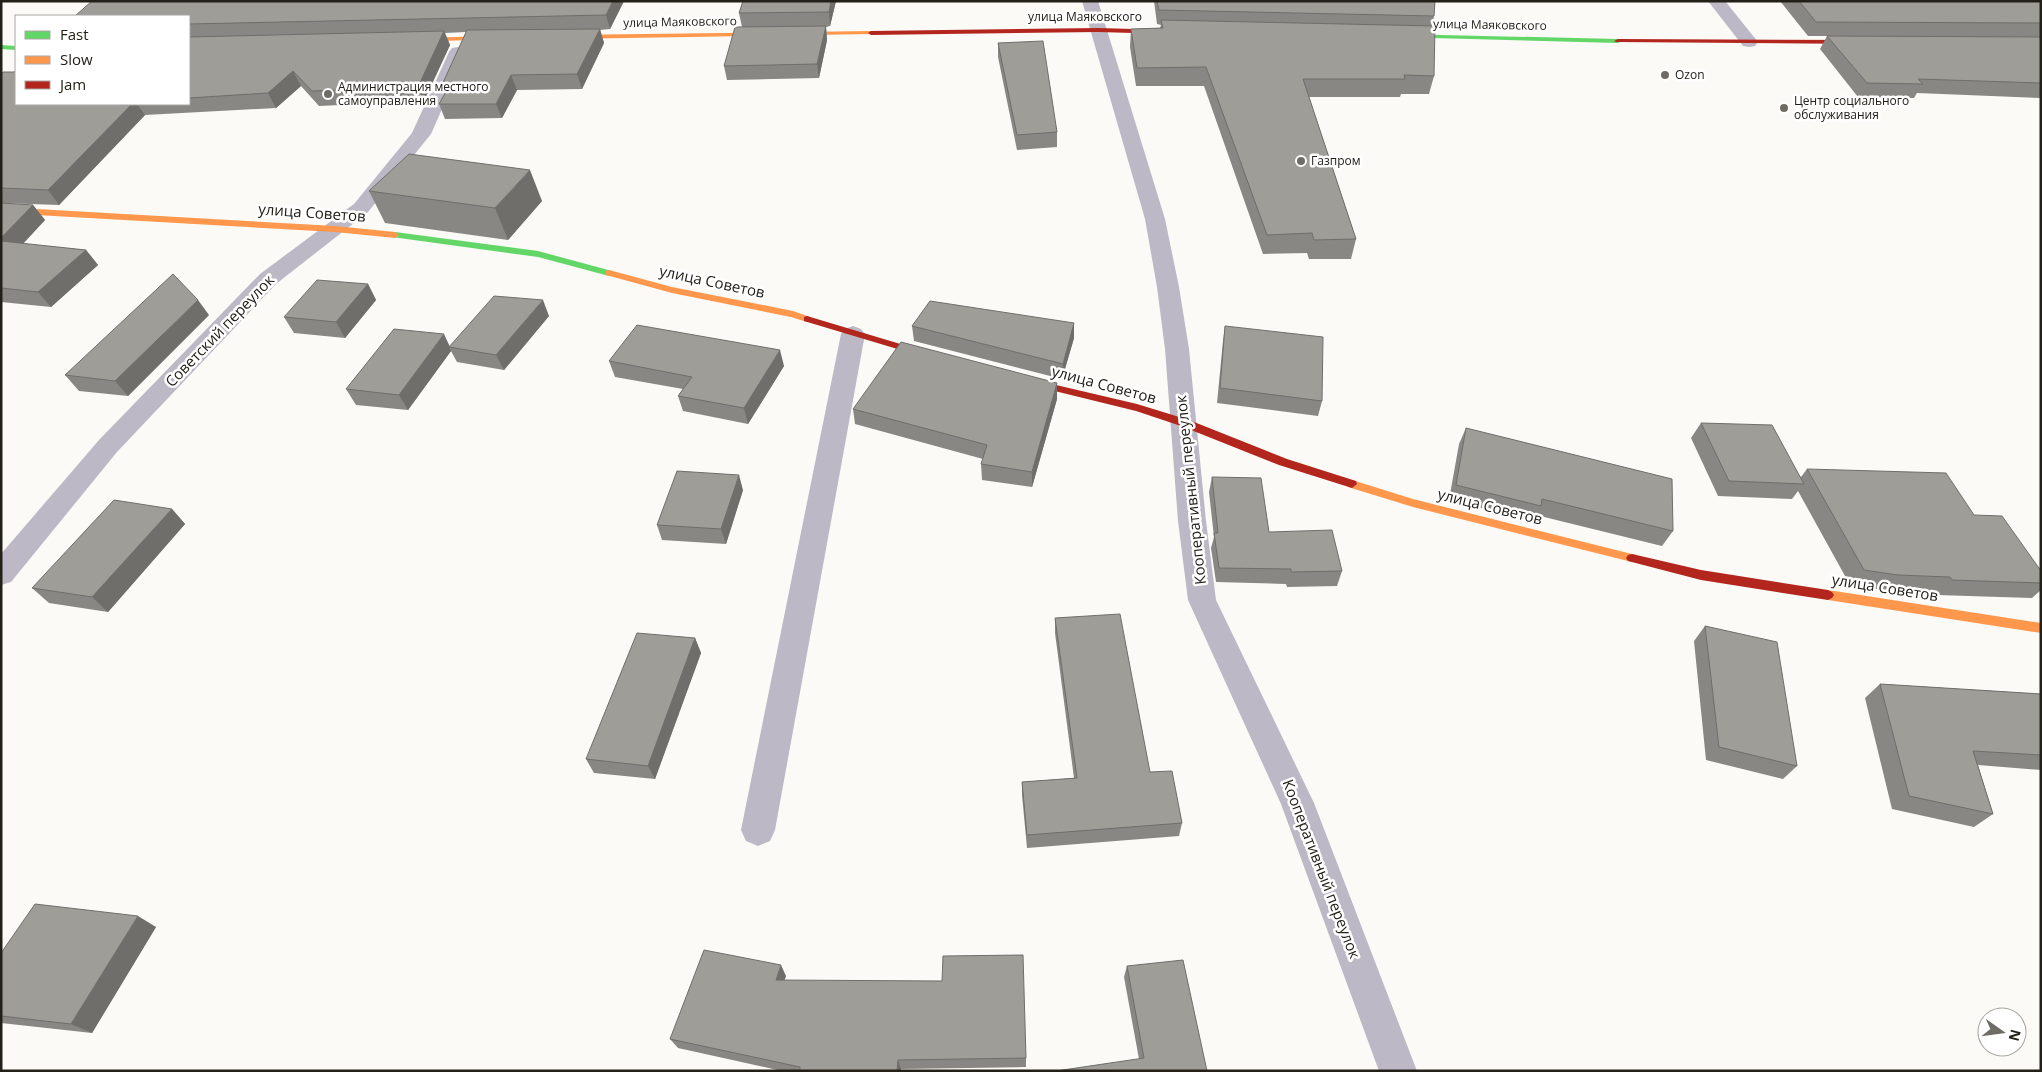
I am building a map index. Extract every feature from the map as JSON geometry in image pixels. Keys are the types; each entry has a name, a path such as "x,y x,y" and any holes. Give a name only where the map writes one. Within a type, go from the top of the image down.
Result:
{"street":[{"name":"Кооперативный переулок","path":"1090,1 1155,220 1168,287 1202,600 1297,803 1398,1071"},
{"path":"1716,1 1749,42"},
{"name":"улица Маяковского","path":"553,37 1098,30 1177,32"},
{"name":"улица Маяковского","path":"1386,36 1749,42 1876,42"},
{"name":"Советский переулок","path":"1,574 108,446 268,279 361,208 421,134 464,38"},
{"path":"395,40 513,38"},
{"path":"1,47 15,48"},
{"name":"улица Советов","path":"1,210 335,229 409,236 538,254 672,290 793,314 853,334 950,361"},
{"path":"758,830 853,334"},
{"name":"улица Советов","path":"1006,376 1137,408 1184,423 1283,462 1413,503 1701,575 2041,628"}],"building":[{"path":"92,1 613,1 606,15 190,24 190,15 76,15"},
{"path":"743,1 831,1 829,12 739,13"},
{"path":"1157,1 1435,1 1434,16 1159,10"},
{"path":"1799,1 2041,1 2041,23 1816,22"},
{"path":"1161,20 1435,26 1434,76 1404,75 1405,79 1303,79 1356,239 1314,240 1312,233 1267,235 1206,67 1137,68 1131,29 1163,28"},
{"path":"826,26 817,64 724,66 735,27"},
{"path":"600,29 577,74 511,75 496,104 439,104 450,85 442,85 467,30"},
{"path":"444,31 418,87 312,91 293,71 268,93 190,98 190,37"},
{"path":"1827,36 2041,37 2041,83 1918,79 1923,84 1867,83"},
{"path":"1043,41 1057,132 1017,135 998,43"},
{"path":"3,72 14,72 15,105 131,105 48,190 1,188 1,74"},
{"path":"409,154 530,170 495,208 369,191"},
{"path":"1,203 33,205 1,238"},
{"path":"1,241 86,250 38,292 1,288"},
{"path":"173,274 198,300 115,381 65,375"},
{"path":"317,280 368,284 336,322 284,317"},
{"path":"494,296 543,300 496,355 449,347"},
{"path":"930,301 1074,323 1063,364 912,326"},
{"path":"637,325 780,350 744,408 678,396 692,377 609,361"},
{"path":"1225,326 1323,337 1322,401 1220,388"},
{"path":"394,329 444,334 399,395 346,389"},
{"path":"901,342 1057,383 1032,472 981,464 987,445 853,409"},
{"path":"1701,423 1772,425 1804,484 1729,481"},
{"path":"1466,428 1672,479 1673,531 1542,499 1541,506 1456,485"},
{"path":"1807,469 1946,473 1974,515 2002,516 2041,571 2041,583 1952,580 1950,577 1898,575 1864,570"},
{"path":"677,471 739,475 721,529 657,525"},
{"path":"1212,477 1261,478 1269,532 1332,530 1342,571 1291,572 1291,569 1219,568 1214,533 1218,533"},
{"path":"114,500 172,509 92,597 32,588"},
{"path":"1120,614 1150,772 1172,771 1182,823 1027,835 1022,782 1077,778 1055,618"},
{"path":"1705,626 1777,642 1797,766 1719,747"},
{"path":"637,633 695,638 648,766 586,759"},
{"path":"1880,684 2041,694 2041,755 1973,751 1993,814 1909,796"},
{"path":"35,904 138,916 71,1024 1,1016 1,953"},
{"path":"704,950 781,965 776,980 942,981 943,956 1023,955 1026,1058 898,1060 897,1071 800,1071 800,1067 670,1039"},
{"path":"1183,960 1207,1071 1056,1071 1144,1058 1127,966"}],"traffic: fast":[{"path":"1397,36 1618,41"},
{"path":"1,47 15,48"},
{"path":"395,235 538,254 609,273"}],"traffic: slow":[{"path":"565,37 871,33"},
{"path":"410,40 499,38"},
{"path":"1,210 335,229 395,235"},
{"path":"609,273 672,290 793,314 807,319"},
{"path":"1352,484 1413,503 1632,558"},
{"path":"1828,595 2041,628"}],"traffic: jam":[{"path":"871,33 1098,30 1169,32"},
{"path":"1618,41 1862,42"},
{"path":"807,319 934,357"},
{"path":"1022,380 1137,408 1185,423 1283,462 1352,484"},
{"path":"1632,558 1701,575 1828,595"}],"place":[{"name":"Ozon","path":"1665,75"},
{"name":"Администрация местного самоуправления","path":"328,94"},
{"name":"Центр социального обслуживания","path":"1784,108"},
{"name":"Газпром","path":"1301,161"}]}
